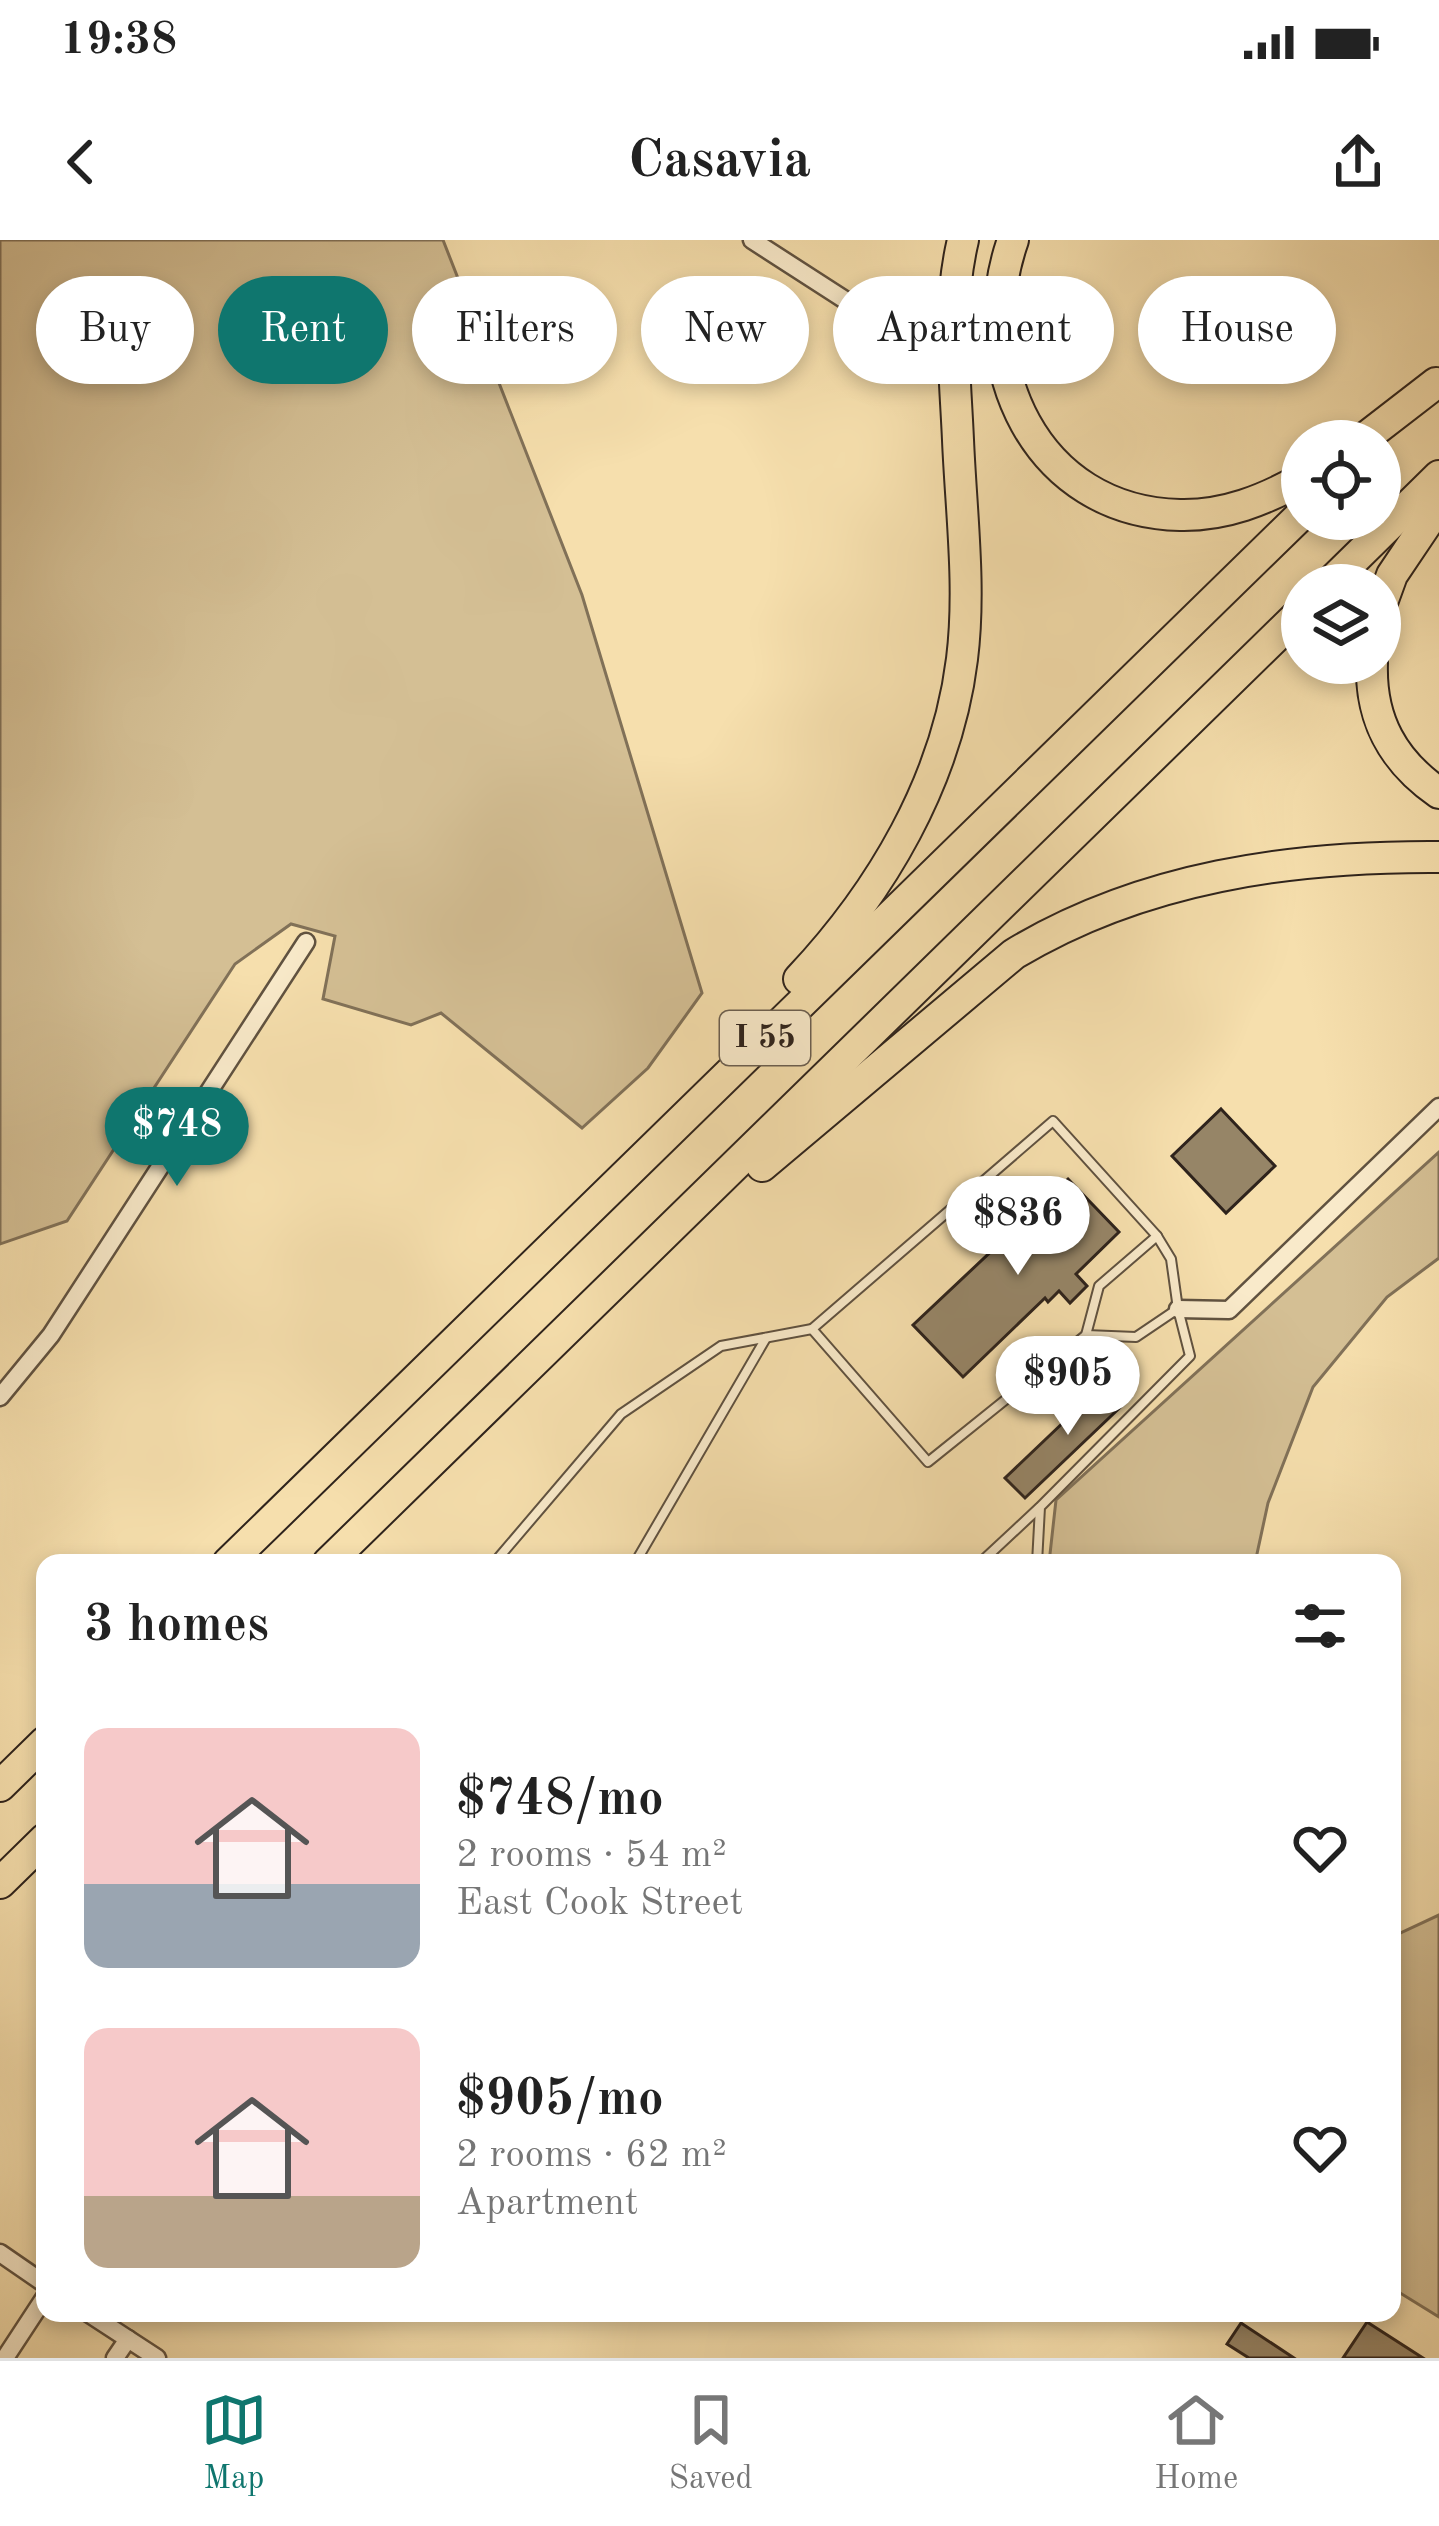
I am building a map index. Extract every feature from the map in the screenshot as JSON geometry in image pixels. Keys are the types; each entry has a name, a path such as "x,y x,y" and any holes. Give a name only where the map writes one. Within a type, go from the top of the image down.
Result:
{"highway":[{"path":"628,1173 724,1058 848,923 895,855 932,770 962,658 964,599 952,341 955,273 963,240"},
{"path":"1012,240 998,309 1006,385 1032,434 1066,473 1117,502 1153,513 1180,515 1250,504 1281,489"},
{"path":"1388,420 1438,382"},
{"path":"1399,420 1438,382"},
{"path":"1349,564 1439,476"},
{"path":"1399,564 1439,505"},
{"name":"I 55","path":"238,1554 1281,535"},
{"name":"I 55","path":"337,1554 1281,632"},
{"path":"1372,684 1372,698 1388,742 1412,774 1439,793"},
{"path":"556,1341 1014,954 1060,926 1122,901 1241,872 1309,862 1439,856"},
{"path":"0,1786 36,1751"},
{"path":"0,1883 36,1848"}],"street":[{"path":"752,240 833,292"},
{"path":"0,1397 51,1335 306,942"},
{"path":"1178,1310 1228,1310 1439,1107"},
{"path":"0,2252 36,2278"},
{"path":"5,2358 36,2310"},
{"path":"102,2322 157,2358"},
{"path":"115,2358 128,2339"}],"lane":[{"path":"502,1554 621,1414 721,1346 812,1329 1053,1121 1157,1236 1171,1258 1190,1355 990,1554"},
{"path":"812,1329 928,1462 1086,1335 1099,1286 1157,1236"},
{"path":"1086,1335 1136,1336 1178,1310"},
{"path":"640,1554 766,1338"},
{"path":"1037,1554 1040,1507"}],"shaded area":[{"path":"0,240 443,240 457,276 412,276 412,384 499,384 582,595 702,993 648,1068 582,1128 441,1013 411,1025 323,999 335,936 291,924 235,964 67,1221 0,1244"},
{"path":"1439,1152 1439,1258 1387,1297 1313,1387 1268,1503 1257,1554 1050,1554 1056,1500"},
{"path":"1439,1915 1439,2317 1401,2294 1401,1933"}],"building":[{"path":"1221,1109 1275,1166 1226,1213 1172,1156"},
{"path":"1068,1179 1119,1232 1076,1274 1087,1286 1070,1303 1059,1291 1048,1302 1045,1298 963,1377 913,1325"},
{"path":"1111,1377 1131,1397 1025,1498 1005,1478"},
{"path":"1367,2322 1423,2358 1343,2358"},
{"path":"1241,2323 1294,2358 1249,2358 1227,2344"}]}
